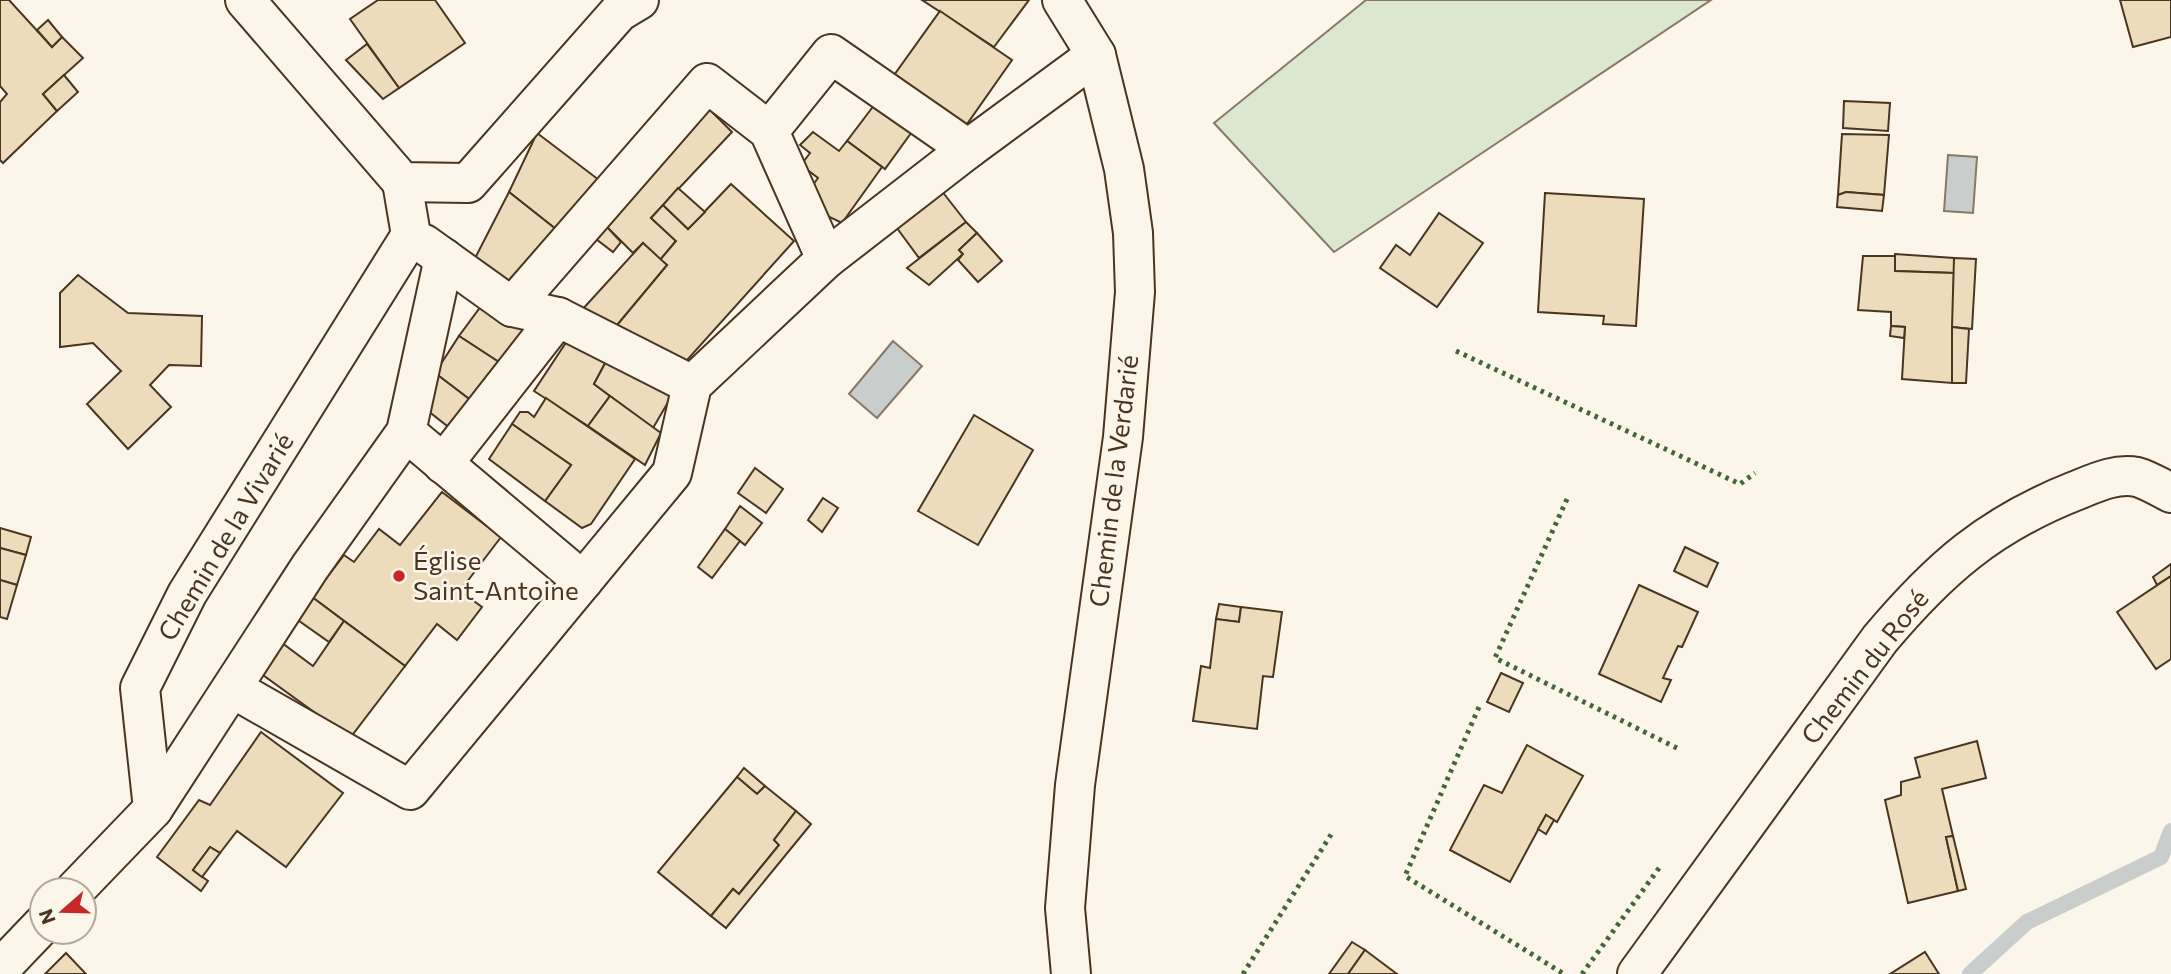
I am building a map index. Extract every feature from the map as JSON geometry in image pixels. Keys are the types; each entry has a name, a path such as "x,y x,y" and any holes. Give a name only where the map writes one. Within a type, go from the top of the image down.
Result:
{"street":[{"path":"245,0 402,182 411,234 512,307 558,317 692,385"},
{"path":"402,182 468,183 619,12 639,0"},
{"name":"Chemin de la Verdarié","path":"1062,0 1096,55 1124,169 1133,233 1135,292 1123,437 1075,785 1065,908 1071,974"},
{"path":"769,131 831,54 968,149"},
{"path":"232,688 410,790 672,473 692,385 826,258 1096,55"},
{"path":"512,307 707,83 769,131 826,258"},
{"name":"Chemin de la Vivarié","path":"153,809 140,688 187,594 411,234"},
{"path":"88,876 153,809 310,568 406,432 444,258"},
{"path":"443,464 558,317"},
{"path":"406,432 583,581"},
{"name":"Chemin du Rosé","path":"1637,974 1881,639 1913,600 1945,568 1979,541 2041,504 2108,477 2137,477 2171,493"},
{"path":"0,969 28,940"}],"green space":[{"path":"1366,0 1711,0 1334,252 1214,123"}],"shaded area":[{"path":"1948,155 1977,157 1973,213 1944,211"},
{"path":"893,341 922,366 877,418 849,394"}],"building":[{"path":"0,0 9,0 52,47 62,37 83,58 43,94 57,111 3,163 0,160 0,102 7,94 0,86"},
{"path":"378,0 435,0 465,43 399,88 350,19"},
{"path":"922,0 1029,0 994,47"},
{"path":"2120,0 2171,0 2171,37 2133,47"},
{"path":"940,11 1012,60 960,134 887,85"},
{"path":"48,20 62,37 52,47 37,30"},
{"path":"367,44 399,88 383,99 346,60"},
{"path":"64,75 78,92 57,111 43,94"},
{"path":"881,96 919,122 885,169 847,141"},
{"path":"1844,101 1890,103 1888,131 1843,128"},
{"path":"703,103 732,132 651,218 676,241 660,260 643,243 633,253 606,226"},
{"path":"813,132 839,151 847,141 882,167 842,223 821,213 804,197 818,178 801,165 810,153 800,145"},
{"path":"537,133 603,183 557,230 509,192"},
{"path":"1842,134 1889,135 1884,195 1846,192 1838,195"},
{"path":"731,184 794,241 679,369 628,337 617,325 667,265 660,260 676,241 651,218 663,205 688,229"},
{"path":"678,188 705,212 688,229 663,205"},
{"path":"941,190 966,222 919,258 894,224"},
{"path":"509,192 557,230 510,295 470,268"},
{"path":"1846,192 1884,195 1882,211 1837,207 1838,195"},
{"path":"1545,193 1644,199 1636,326 1603,324 1604,316 1538,312"},
{"path":"1439,213 1483,243 1437,307 1380,268 1396,245 1410,255"},
{"path":"966,222 977,233 959,250 963,254 929,285 907,268"},
{"path":"606,226 621,242 613,252 596,239"},
{"path":"977,233 1002,261 978,282 958,260 963,254 959,250"},
{"path":"643,243 667,265 617,325 607,333 581,311"},
{"path":"1895,254 1954,258 1954,273 1895,271"},
{"path":"1863,256 1895,256 1895,271 1954,273 1952,383 1902,379 1905,327 1891,326 1891,312 1858,310"},
{"path":"1954,258 1976,259 1972,329 1952,327"},
{"path":"78,275 128,313 202,316 201,366 169,365 150,385 171,407 128,449 87,404 121,371 93,343 60,347 60,293"},
{"path":"487,298 532,330 505,366 459,336"},
{"path":"1891,326 1905,327 1904,338 1890,336"},
{"path":"1952,327 1969,329 1966,383 1952,383"},
{"path":"459,336 505,366 477,405 435,373"},
{"path":"569,338 610,354 594,384 610,396 588,426 534,391"},
{"path":"610,354 674,392 653,428 594,384"},
{"path":"435,373 477,405 456,433 427,410"},
{"path":"610,396 661,433 645,465 588,426"},
{"path":"546,398 635,459 591,524 582,528 545,501 571,465 512,424 520,412 528,412 534,417"},
{"path":"974,415 1033,450 978,545 918,511"},
{"path":"512,424 571,465 545,501 489,459"},
{"path":"755,468 783,489 766,513 738,493"},
{"name":"Église Saint-Antoine","path":"442,492 501,537 460,591 482,607 457,640 437,624 405,666 312,597 344,555 354,562 379,529 400,545"},
{"path":"823,498 838,508 822,532 808,520"},
{"path":"740,506 762,523 745,545 725,529"},
{"path":"0,528 31,537 26,555 0,548"},
{"path":"725,529 740,541 712,578 698,567"},
{"path":"1685,547 1718,563 1707,587 1674,571"},
{"path":"0,548 26,555 17,585 0,580"},
{"path":"2171,564 2171,576 2157,585 2153,577"},
{"path":"2171,576 2171,659 2156,669 2117,612"},
{"path":"0,580 17,585 7,619 0,617"},
{"path":"1639,585 1698,612 1682,647 1678,646 1663,678 1671,680 1661,702 1599,674"},
{"path":"312,597 344,621 329,642 295,618"},
{"path":"1219,604 1241,607 1239,622 1216,619"},
{"path":"1241,607 1282,612 1273,677 1263,676 1257,729 1193,721 1201,666 1210,668 1216,619 1239,622"},
{"path":"344,621 405,666 350,738 256,670 278,640 313,666"},
{"path":"1501,673 1523,683 1509,712 1487,702"},
{"path":"261,732 343,793 286,867 237,831 220,853 210,847 193,870 208,881 201,891 157,857 199,800 210,805"},
{"path":"1977,741 1986,778 1942,789 1953,836 1946,837 1958,891 1908,903 1885,800 1901,795 1901,782 1920,777 1915,758"},
{"path":"1527,745 1583,776 1557,822 1546,815 1510,882 1450,850 1484,785 1502,793"},
{"path":"744,768 765,786 757,794 737,777"},
{"path":"737,777 757,794 765,786 796,811 774,840 779,845 739,894 733,889 711,916 658,872"},
{"path":"796,811 811,824 726,928 711,916 733,889 739,894 779,845 774,840"},
{"path":"1546,815 1554,820 1546,834 1538,829"},
{"path":"1953,836 1966,889 1958,891 1946,837"},
{"path":"210,847 220,853 202,877 193,870"},
{"path":"1352,942 1365,950 1348,974 1329,974"},
{"path":"1365,950 1397,974 1348,974"},
{"path":"1925,952 1939,974 1890,974"},
{"path":"66,953 86,974 45,974"}],"waterway":[{"path":"1970,974 2027,922 2161,857 2171,831"}],"hedge":[{"path":"1456,351 1740,484 1755,473"},
{"path":"1567,499 1495,658 1681,750"},
{"path":"1479,707 1405,876 1564,974"},
{"path":"1243,974 1332,833"},
{"path":"1582,974 1662,864"}],"place":[{"name":"Église Saint-Antoine","path":"399,576"}]}
